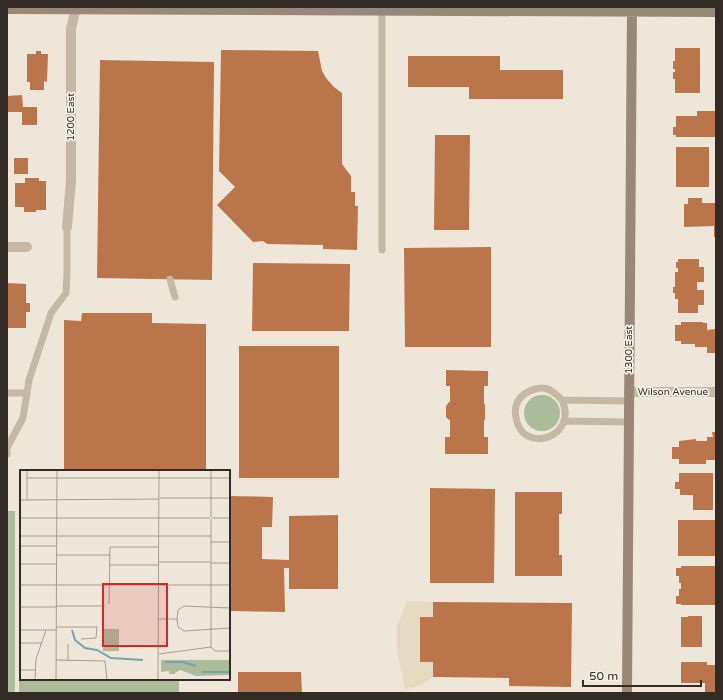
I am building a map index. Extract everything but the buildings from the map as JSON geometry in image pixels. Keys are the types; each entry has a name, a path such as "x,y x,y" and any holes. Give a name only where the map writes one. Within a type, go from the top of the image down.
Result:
{"street":[{"name":"1200 East","path":"67,227 71,181 72,29 75,8"},
{"path":"7,9 632,9 716,12"},
{"name":"1300 East","path":"627,693 632,9"},
{"path":"7,247 27,247"},
{"name":"Wilson Avenue","path":"629,397 716,392"}],"lane":[{"path":"382,10 382,250"},
{"path":"7,454 8,448 23,418 29,380 51,313 66,293 67,227"},
{"path":"170,279 175,297"},
{"path":"534,389 549,389 562,400 566,414 564,422 561,428 553,435 543,439 534,438 522,432 516,423 514,412 518,401 526,393 534,389"},
{"path":"7,393 27,393"},
{"path":"562,400 629,397"},
{"path":"564,422 629,422"}],"green space":[{"path":"542,395 552,398 557,403 560,413 557,423 552,428 542,431 532,428 527,423 524,413 527,403 532,398"},
{"path":"20,510 20,680 179,680 179,693 19,693"},
{"path":"7,511 15,511 15,693 7,693"}],"shaded area":[{"path":"407,601 433,602 433,617 420,617 420,662 433,662 433,677 418,686 405,689 397,651 397,626"}]}
